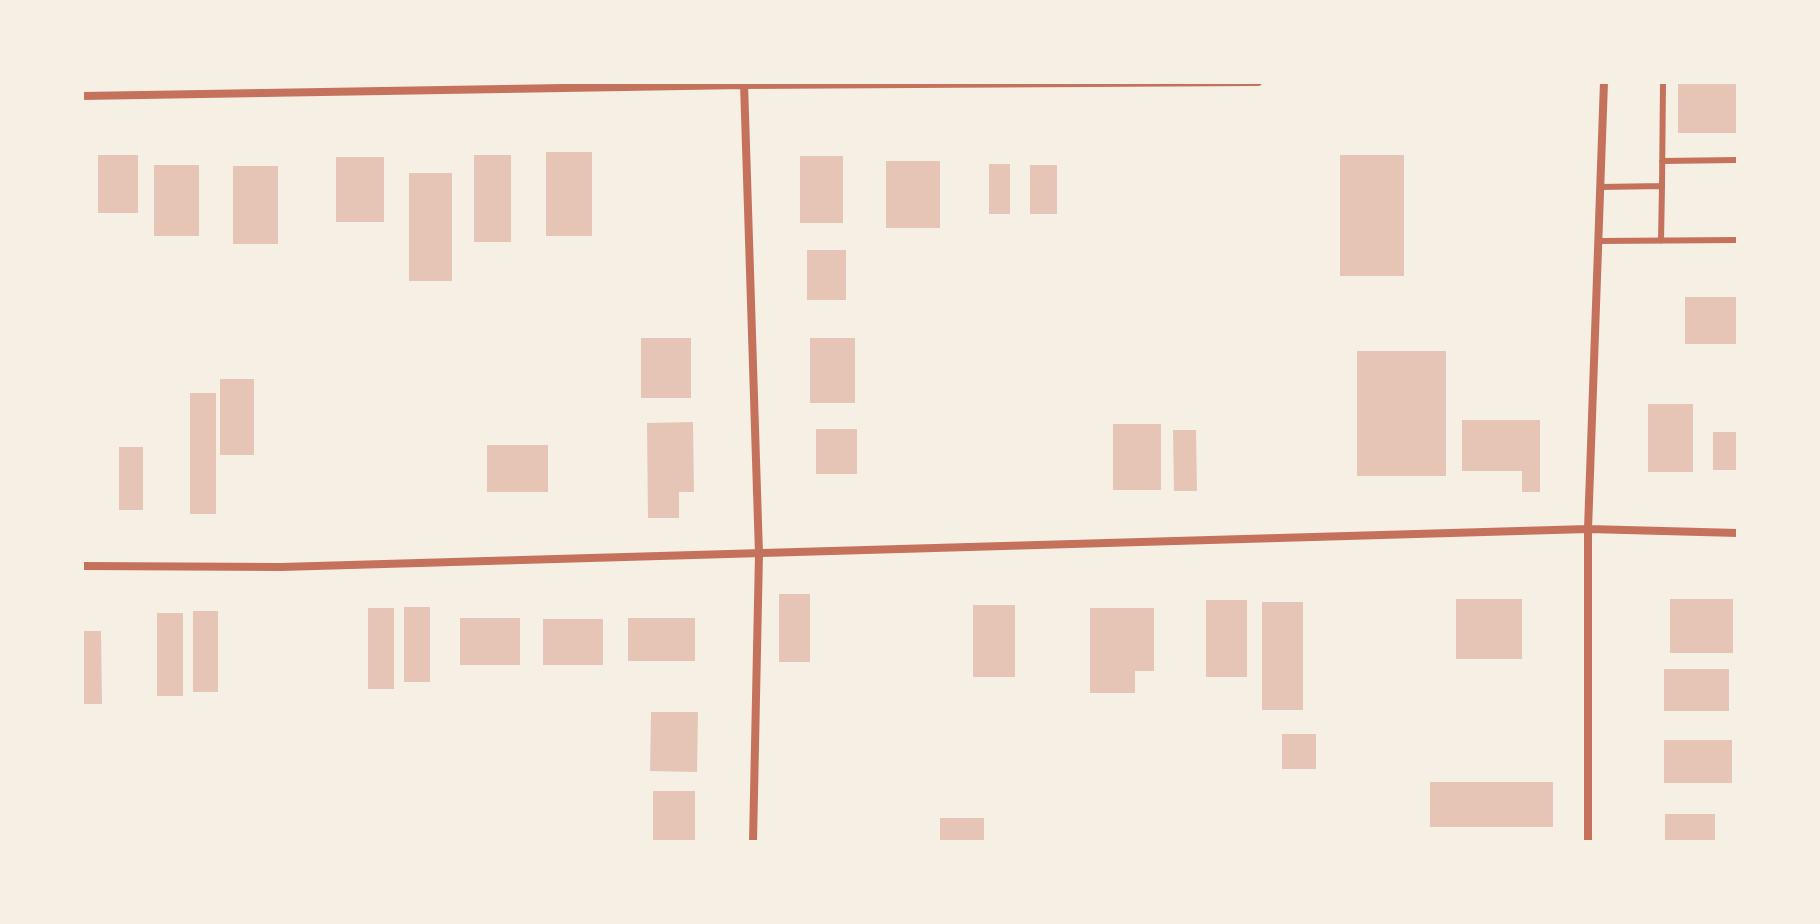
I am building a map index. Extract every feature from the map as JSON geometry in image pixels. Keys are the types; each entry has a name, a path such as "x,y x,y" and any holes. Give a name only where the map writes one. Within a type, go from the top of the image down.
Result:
{"street":[{"path":"82,96 744,83 1258,82"},
{"path":"1588,842 1588,529 1604,82"},
{"path":"744,83 759,554 753,842"},
{"path":"82,566 281,567 1588,529 1738,533"}],"lane":[{"path":"1661,241 1663,82"},
{"path":"1662,161 1738,160"},
{"path":"1600,187 1662,186"},
{"path":"1599,241 1738,240"}],"building":[{"path":"1678,82 1738,82 1738,133 1678,133"},
{"path":"546,152 592,152 592,236 546,236"},
{"path":"98,155 138,155 138,213 98,213"},
{"path":"474,155 511,155 511,242 474,242"},
{"path":"1340,155 1404,155 1404,276 1340,276"},
{"path":"800,156 843,156 843,223 800,223"},
{"path":"336,157 384,157 384,222 336,222"},
{"path":"886,161 940,161 940,228 886,228"},
{"path":"989,164 1010,164 1010,214 989,214"},
{"path":"154,165 199,165 199,236 154,236"},
{"path":"1030,165 1057,165 1057,214 1030,214"},
{"path":"233,166 278,166 278,244 233,244"},
{"path":"409,173 452,173 452,281 409,281"},
{"path":"807,250 846,250 846,300 807,300"},
{"path":"1685,297 1738,297 1738,344 1685,344"},
{"path":"641,338 691,338 691,398 641,398"},
{"path":"810,338 855,338 855,403 810,403"},
{"path":"1357,351 1446,351 1446,476 1357,476"},
{"path":"220,379 254,379 254,455 220,455"},
{"path":"190,393 216,393 216,514 190,514"},
{"path":"1648,404 1693,404 1693,472 1648,472"},
{"path":"1462,420 1540,420 1540,492 1522,492 1522,471 1462,471"},
{"path":"693,422 694,492 679,492 679,518 648,518 647,423"},
{"path":"1113,424 1161,424 1161,490 1113,490"},
{"path":"816,429 857,429 857,474 816,474"},
{"path":"1173,430 1196,430 1197,491 1174,491"},
{"path":"1713,432 1738,432 1738,470 1713,470"},
{"path":"487,445 548,445 548,492 487,492"},
{"path":"119,447 143,447 143,510 119,510"},
{"path":"779,594 810,594 810,662 779,662"},
{"path":"1456,599 1522,599 1522,659 1456,659"},
{"path":"1670,599 1733,599 1733,653 1670,653"},
{"path":"1206,600 1247,600 1247,677 1206,677"},
{"path":"1262,602 1303,602 1303,710 1262,710"},
{"path":"973,605 1015,605 1015,677 973,677"},
{"path":"404,607 430,607 430,682 404,682"},
{"path":"368,608 394,608 394,689 368,689"},
{"path":"1090,608 1154,608 1154,671 1135,671 1135,693 1090,693"},
{"path":"193,611 218,611 218,692 193,692"},
{"path":"157,613 183,613 183,696 157,696"},
{"path":"460,618 520,618 520,665 460,665"},
{"path":"628,618 695,618 695,661 628,661"},
{"path":"543,619 603,619 603,665 543,665"},
{"path":"82,631 101,631 102,704 82,704"},
{"path":"1664,669 1729,669 1729,711 1664,711"},
{"path":"651,712 698,712 697,772 650,771"},
{"path":"1282,734 1316,734 1316,769 1282,769"},
{"path":"1664,740 1732,740 1732,783 1664,783"},
{"path":"1430,782 1553,782 1553,827 1430,827"},
{"path":"653,791 695,791 695,842 653,842"},
{"path":"1665,814 1715,814 1715,842 1665,842"},
{"path":"940,818 984,818 984,842 940,842"}]}
